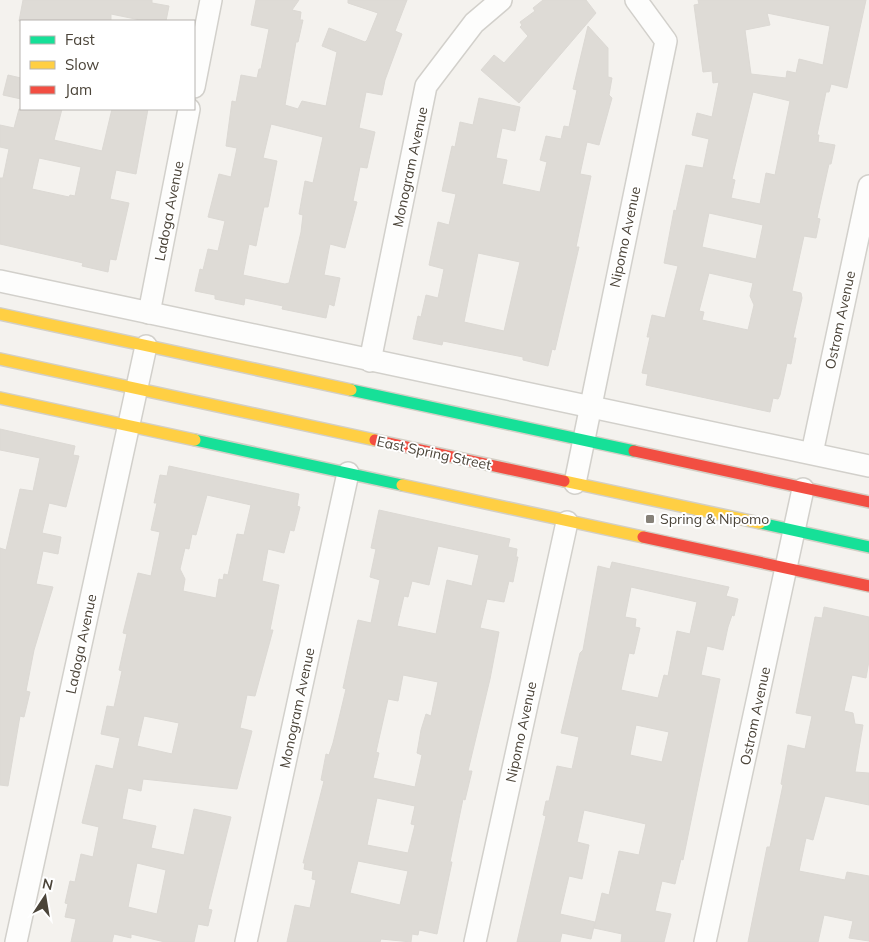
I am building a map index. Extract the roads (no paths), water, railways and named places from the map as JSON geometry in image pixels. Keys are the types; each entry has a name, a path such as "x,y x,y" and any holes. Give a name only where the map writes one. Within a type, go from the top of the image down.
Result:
{"main road":[{"path":"0,314 583,442 869,502"},
{"name":"East Spring Street","path":"0,359 869,547"},
{"path":"0,398 869,586"}],"street":[{"path":"195,82 211,0"},
{"name":"Monogram Avenue","path":"370,361 426,86 474,23 501,0"},
{"name":"Nipomo Avenue","path":"575,483 589,405 666,42 636,0"},
{"name":"Ladoga Avenue","path":"149,313 190,110"},
{"name":"Ostrom Avenue","path":"812,454 869,186"},
{"path":"0,280 370,361 589,405 869,466"},
{"name":"Ladoga Avenue","path":"16,942 146,346"},
{"name":"Monogram Avenue","path":"246,942 348,473"},
{"name":"Ostrom Avenue","path":"705,942 803,489"},
{"name":"Nipomo Avenue","path":"475,942 567,522"}],"place":[{"name":"Spring & Nipomo","path":"650,519"}]}
